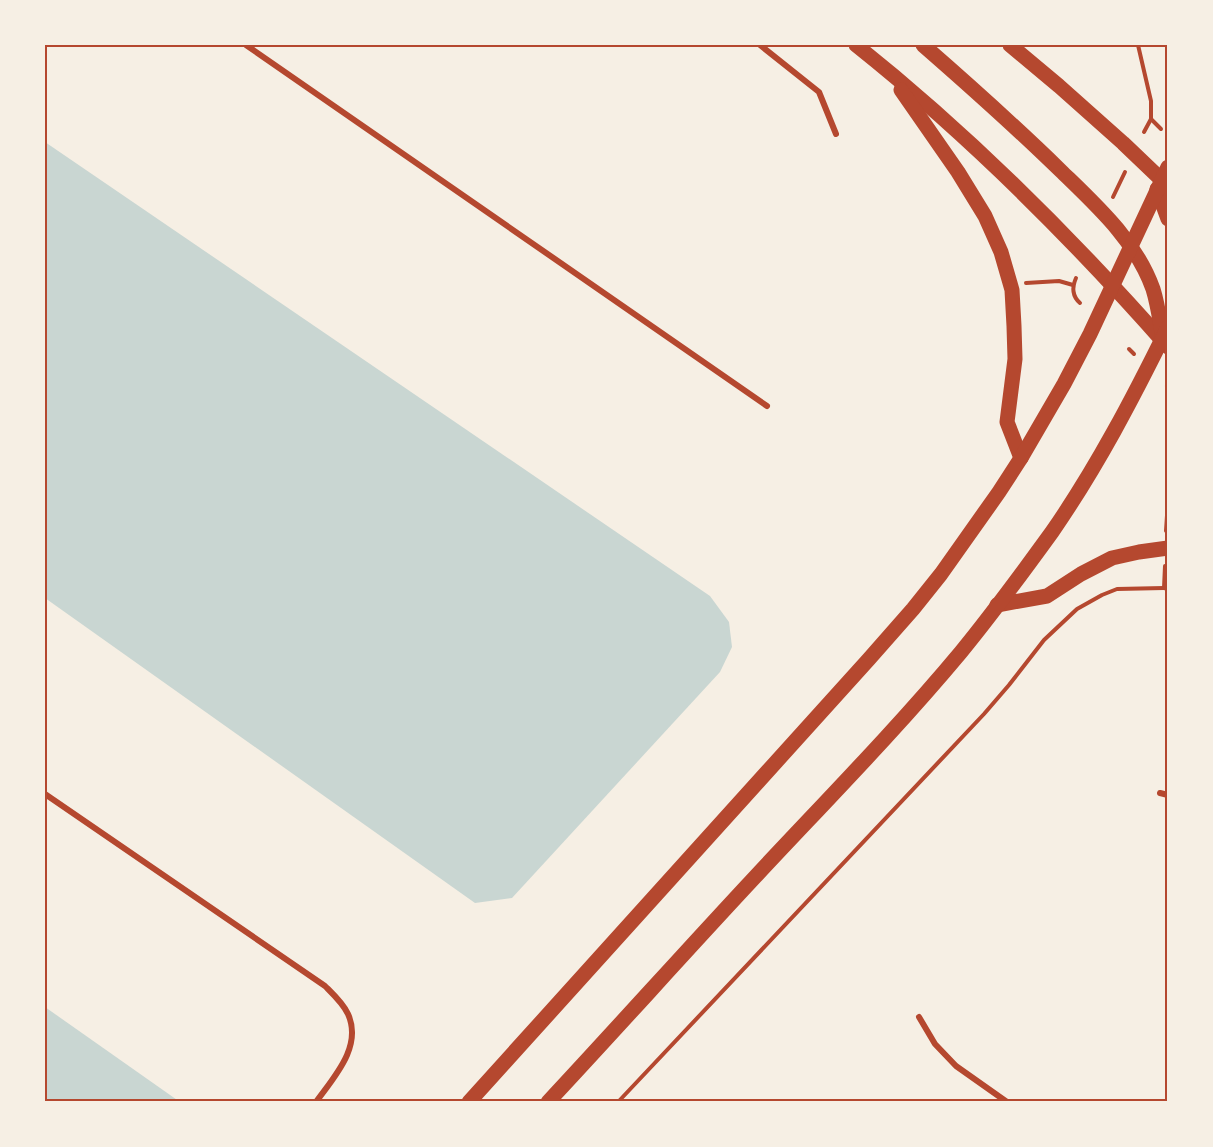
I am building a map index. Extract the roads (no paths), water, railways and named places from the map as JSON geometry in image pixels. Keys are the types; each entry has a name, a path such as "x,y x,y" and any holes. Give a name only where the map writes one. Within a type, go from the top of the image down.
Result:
{"main road":[{"path":"856,45 1000,172 1165,338"},
{"path":"548,1102 889,733 961,651 1052,531 1086,479 1165,338 1153,289 1144,269 1131,246 1110,220 992,105 923,45"},
{"path":"1010,45 1164,180 1168,219"},
{"path":"887,71 958,172 985,216 1001,252 1012,290 1014,326 1015,359 1007,422 1021,458"},
{"path":"469,1102 913,609 967,538 1021,458 1064,384 1164,180"},
{"path":"997,605 1047,596 1081,573 1112,558 1166,547"}],"street":[{"path":"246,45 767,406"},
{"path":"760,45 819,92 836,134"},
{"path":"1160,793 1168,795"},
{"path":"45,794 325,986 339,999 349,1015 352,1030 350,1045 346,1059 316,1102"},
{"path":"919,1017 935,1044 956,1066 1007,1102"}]}
